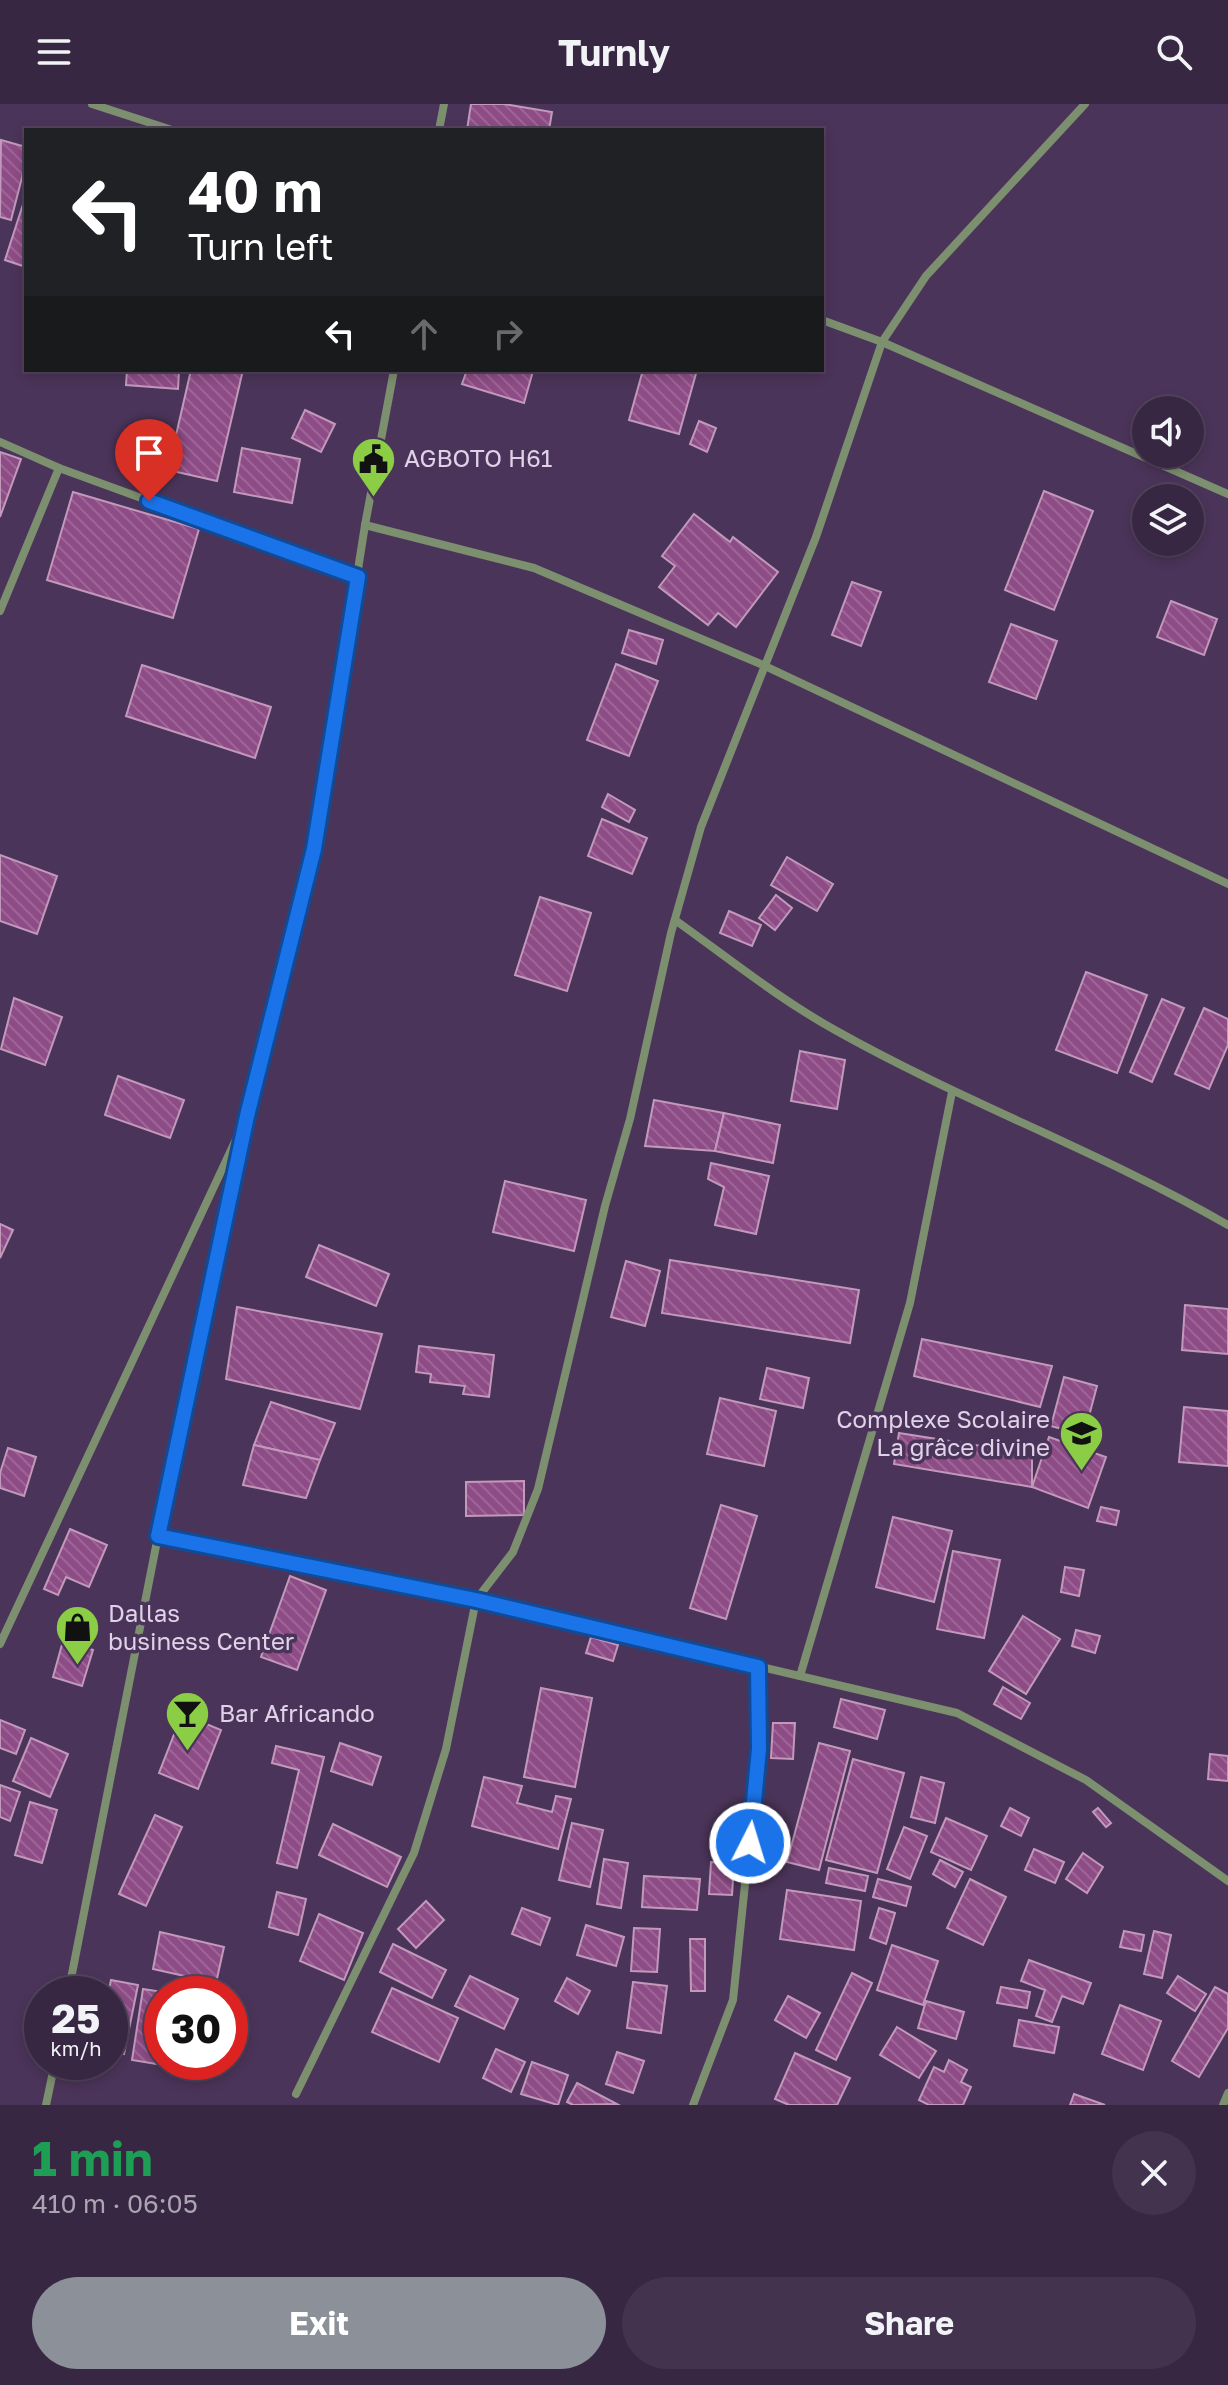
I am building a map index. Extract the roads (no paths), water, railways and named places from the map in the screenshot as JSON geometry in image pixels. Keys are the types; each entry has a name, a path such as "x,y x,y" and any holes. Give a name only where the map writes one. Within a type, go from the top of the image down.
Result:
{"street":[{"path":"92,104 166,128"},
{"path":"439,128 444,104"},
{"path":"296,2094 414,1853 446,1749 476,1600 513,1552 538,1489 605,1206 630,1119 675,920 701,827 816,537 882,342 926,276 1085,104"},
{"path":"824,321 882,342 1228,494"},
{"path":"72,1976 158,1536 247,1116 314,849 365,525 394,372"},
{"path":"0,442 59,468 358,577"},
{"path":"0,611 59,468"},
{"path":"365,525 534,568 763,665 1228,884"},
{"path":"675,920 832,1029 952,1092 1080,1147 1228,1225"},
{"path":"800,1676 910,1303 952,1092"},
{"path":"0,1644 247,1116"},
{"path":"158,1536 476,1600 957,1713 1086,1780 1228,1881"},
{"path":"693,2105 733,2000 759,1749 758,1667"},
{"path":"46,2105 51,2080"},
{"path":"1223,2105 1228,2093"}],"place":[{"name":"AGBOTO H61","path":"373,498"},
{"name":"Complexe Scolaire La grâce divine","path":"1081,1473"},
{"name":"Dallas business Center","path":"77,1667"},
{"name":"Bar Africando","path":"188,1753"}]}
